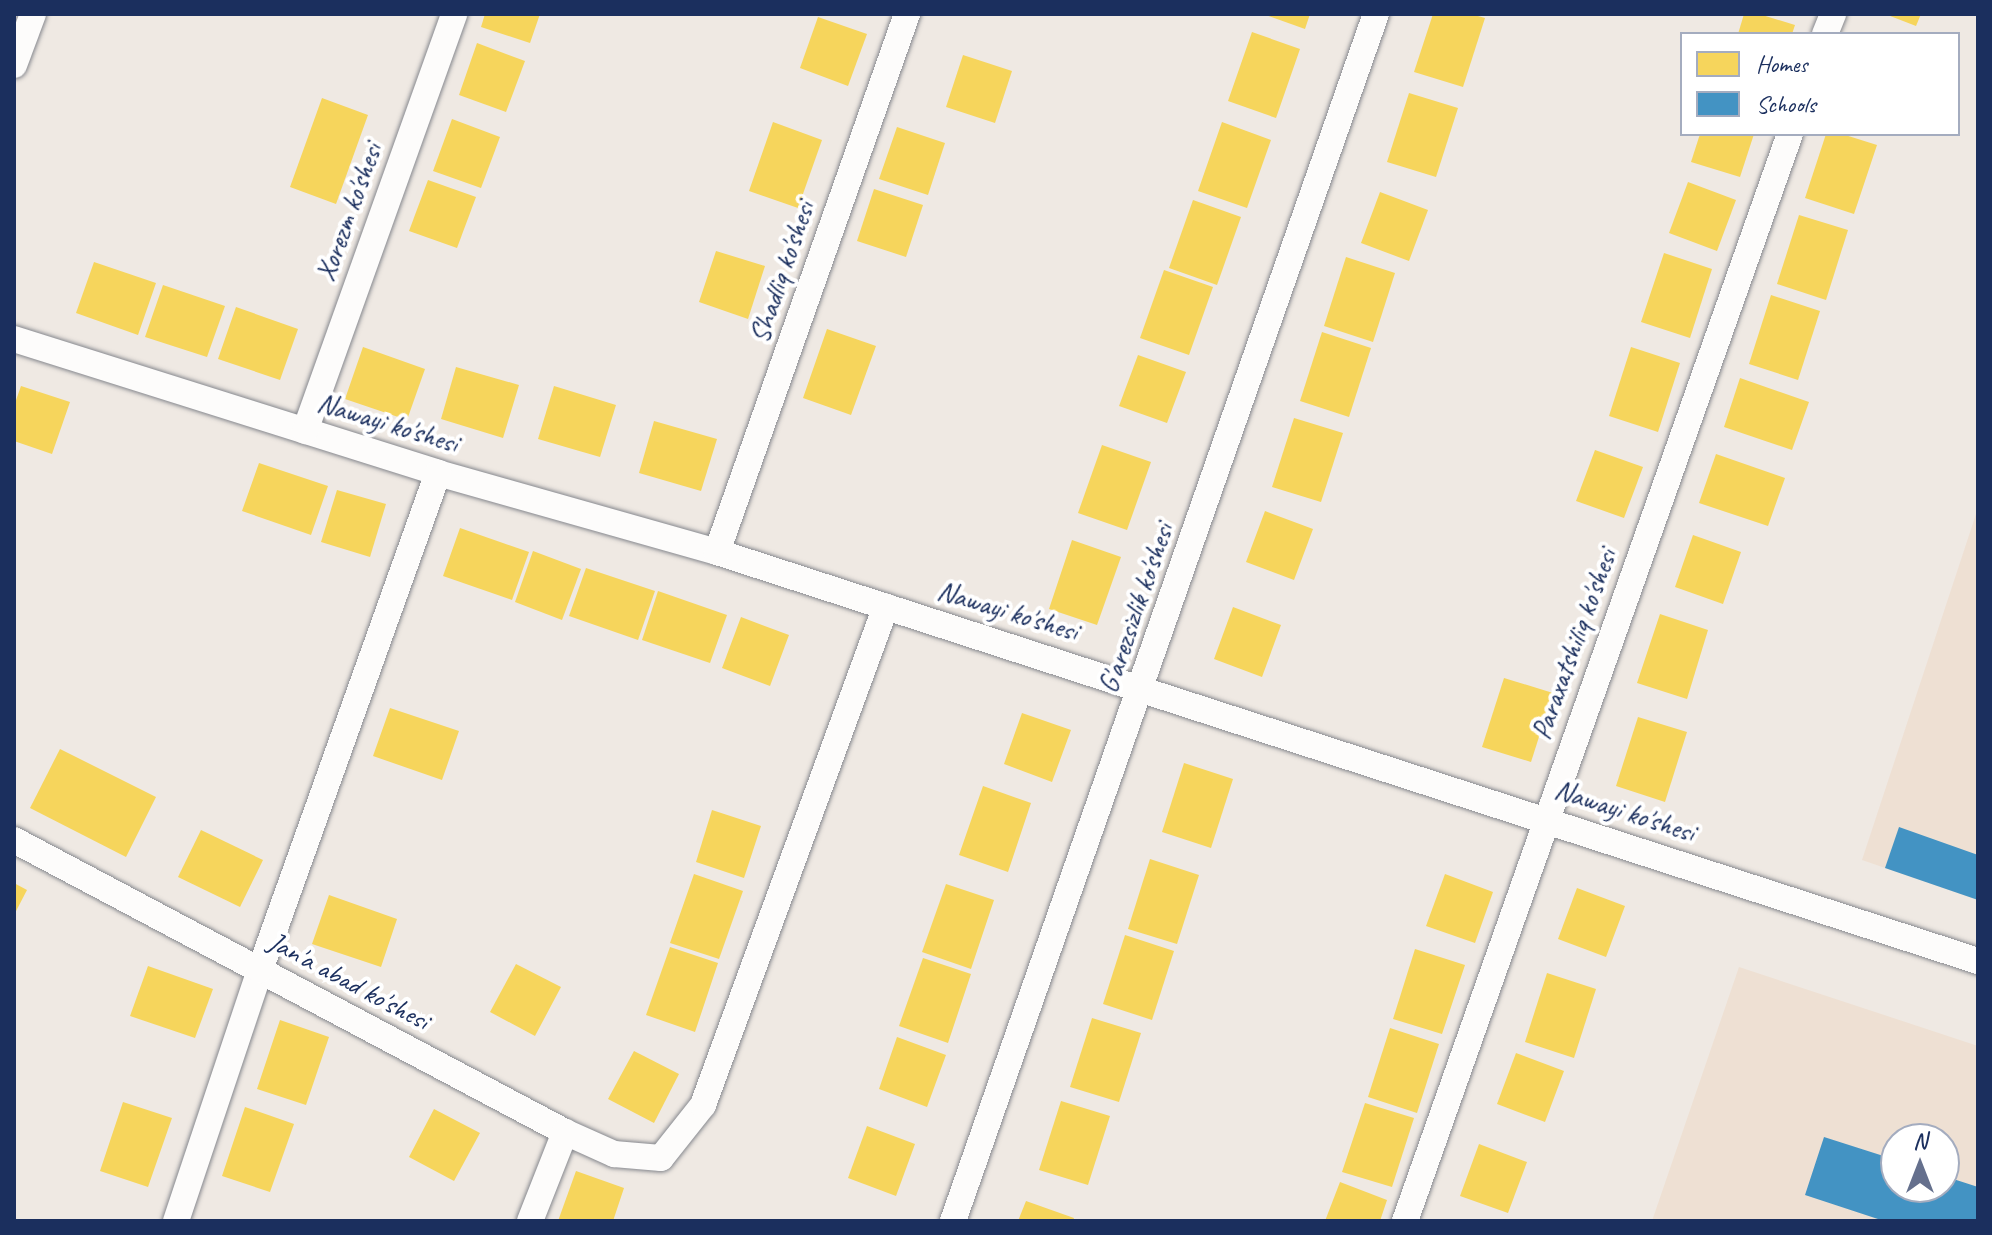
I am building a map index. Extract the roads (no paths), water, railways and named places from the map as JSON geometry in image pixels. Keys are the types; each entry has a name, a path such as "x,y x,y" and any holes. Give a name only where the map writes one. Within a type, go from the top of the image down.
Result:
{"street":[{"path":"14,65 33,14"},
{"name":"Xorezm ko'shesi","path":"305,431 454,14"},
{"name":"Shadliq ko'shesi","path":"717,552 907,14"},
{"name":"G'arezsizlik ko'shesi","path":"953,1221 1143,687 1376,14"},
{"name":"Paraxatshiliq ko'shesi","path":"1405,1221 1789,136"},
{"name":"Nawayi ko'shesi","path":"14,339 438,473 717,552 1143,687 1978,961"},
{"path":"176,1221 260,970 438,473"},
{"name":"Jan'a abad ko'shesi","path":"14,840 565,1132 614,1154 661,1158 703,1105 886,606"},
{"path":"530,1221 565,1132"}]}
